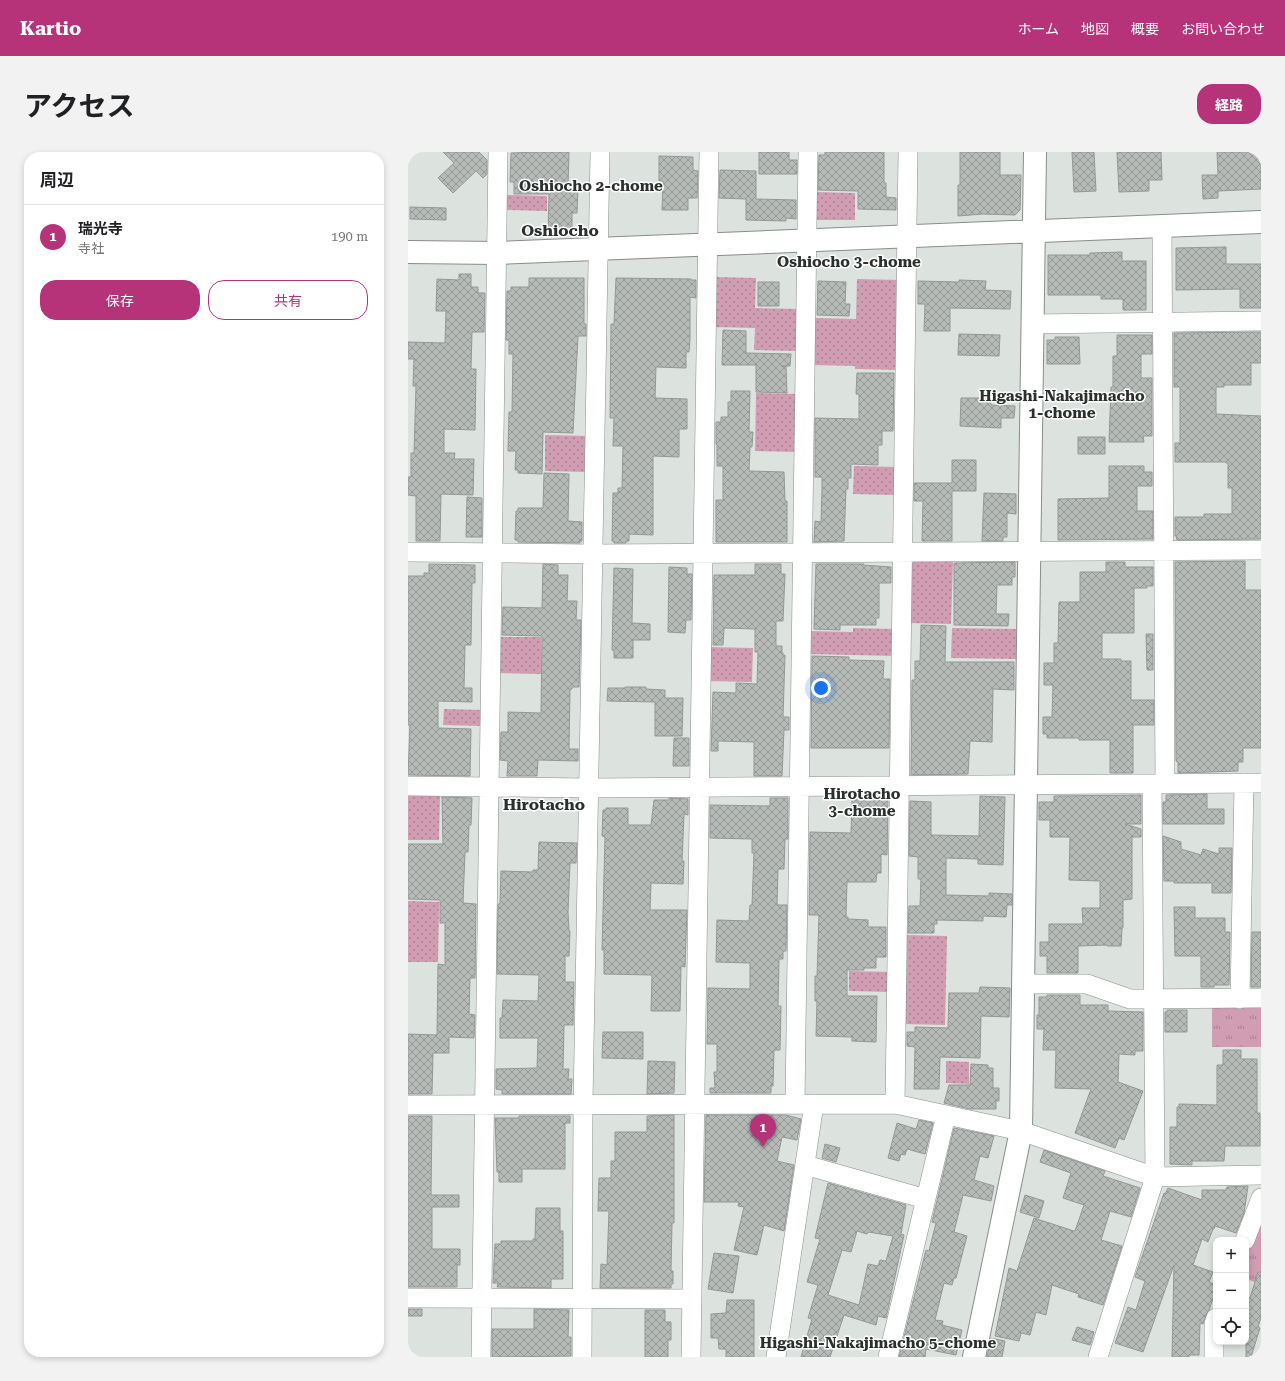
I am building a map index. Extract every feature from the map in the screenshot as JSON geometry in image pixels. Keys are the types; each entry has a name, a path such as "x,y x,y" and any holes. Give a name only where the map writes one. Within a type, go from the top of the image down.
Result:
{"street":[{"path":"481,1357 498,152"},
{"path":"582,1357 583,1104 600,152"},
{"path":"691,1357 709,152"},
{"path":"776,1357 805,1165 799,787 808,152"},
{"path":"895,1104 908,152"},
{"path":"974,1357 1021,1131 1035,152"},
{"path":"408,252 497,253 1261,222"},
{"path":"1098,1357 1155,1177 1155,1000 1158,784 1164,551 1162,226"},
{"path":"1032,324 1261,321"},
{"path":"408,552 703,554 1261,550"},
{"path":"408,786 589,788 1252,783 1240,998"},
{"path":"1023,984 1087,984 1130,999 1261,998"},
{"path":"408,1105 895,1104 1021,1131 1155,1177 1261,1175"},
{"path":"888,1357 946,1115"},
{"path":"805,1165 926,1199"},
{"path":"1246,1237 1261,1198"},
{"path":"408,1298 692,1299"},
{"path":"1214,1345 1214,1357"}],"green space":[{"path":"815,192 855,193 855,220 814,220"},
{"path":"504,195 547,196 547,211 504,210"},
{"path":"715,277 756,278 755,308 799,309 798,351 754,350 755,328 714,327"},
{"path":"857,279 900,280 898,370 855,369 855,366 812,365 814,318 856,319"},
{"path":"756,393 798,394 797,452 755,451"},
{"path":"545,435 588,436 587,472 545,471"},
{"path":"854,466 895,467 894,495 853,494"},
{"path":"915,561 953,561 951,624 908,623 909,566"},
{"path":"853,628 895,629 895,656 808,654 809,631 853,632"},
{"path":"952,628 1016,629 1016,659 951,658"},
{"path":"498,637 541,637 541,674 498,673"},
{"path":"709,647 753,648 752,682 708,681"},
{"path":"444,709 483,710 483,726 443,725"},
{"path":"408,795 440,795 439,840 408,840"},
{"path":"408,901 439,902 438,962 408,962"},
{"path":"905,935 947,936 945,1025 903,1024"},
{"path":"849,971 890,972 890,992 849,991"},
{"path":"1261,1007 1261,1047 1212,1047 1212,1008"},
{"path":"946,1061 969,1062 969,1084 946,1083"},
{"path":"1259,1223 1261,1224 1261,1284 1249,1280 1249,1248"}],"building":[{"path":"443,152 479,152 487,160 487,174 483,178 476,171 453,193 438,178 454,163"},
{"path":"569,152 568,186 578,187 577,213 572,213 572,232 548,232 549,194 514,194 514,182 510,182 511,153"},
{"path":"759,152 789,152 789,160 797,160 797,174 759,174"},
{"path":"825,152 884,152 884,183 886,183 886,197 896,198 896,210 858,209 858,191 818,190 819,155 825,155"},
{"path":"960,152 1000,152 1000,175 1021,175 1020,210 1015,215 983,214 958,216"},
{"path":"1072,152 1094,152 1096,191 1074,192"},
{"path":"1117,152 1161,152 1162,180 1149,180 1149,191 1119,192"},
{"path":"1217,152 1261,152 1261,189 1218,191 1218,198 1203,199 1202,175 1218,175"},
{"path":"659,156 693,157 693,170 698,171 697,198 688,198 688,210 662,210 663,181 659,181"},
{"path":"720,170 756,171 756,199 796,200 796,219 786,218 786,221 746,220 746,199 719,198"},
{"path":"410,207 446,208 446,220 410,219"},
{"path":"1226,247 1226,264 1261,264 1261,308 1240,308 1240,289 1176,290 1176,248"},
{"path":"1122,252 1122,261 1146,261 1146,310 1123,310 1123,299 1101,299 1101,295 1048,295 1048,255 1090,255 1090,253"},
{"path":"459,274 471,274 471,287 478,287 478,293 485,293 484,332 472,332 471,369 476,369 475,430 444,429 444,453 455,453 454,459 474,459 473,495 441,494 440,541 416,541 416,496 408,495 408,477 411,477 411,453 414,453 416,386 413,386 414,359 408,359 408,342 445,343 446,311 436,311 437,279 459,280"},
{"path":"529,278 584,278 584,324 586,324 586,336 578,336 573,433 543,432 542,474 518,473 518,470 515,470 516,451 508,451 509,412 512,412 513,354 509,354 509,340 506,340 507,291 511,291 511,287 529,287"},
{"path":"616,278 696,280 696,298 690,297 690,339 689,352 686,352 686,368 656,367 655,398 687,399 687,429 679,429 679,457 653,456 653,535 629,534 629,541 626,541 626,543 614,543 614,541 612,541 613,493 618,493 618,488 622,488 623,446 613,446 614,418 610,418 611,324 614,324"},
{"path":"959,280 986,281 985,290 1011,291 1010,309 950,308 950,331 924,331 925,304 918,304 918,281 959,282"},
{"path":"818,281 846,282 845,304 850,304 849,316 817,315"},
{"path":"758,282 779,282 779,306 758,306"},
{"path":"723,330 746,331 746,353 791,354 790,366 786,366 787,393 756,392 756,365 722,365"},
{"path":"1261,332 1261,363 1251,363 1251,385 1224,385 1224,387 1216,387 1216,414 1261,416 1261,539 1177,540 1175,536 1175,517 1204,517 1204,514 1232,514 1232,488 1228,488 1228,463 1226,462 1175,462 1175,443 1180,443 1180,387 1174,387 1174,333"},
{"path":"959,334 1000,335 999,356 958,355"},
{"path":"1117,335 1152,335 1152,354 1141,354 1141,378 1152,378 1152,436 1143,436 1144,442 1109,442 1111,387 1113,387 1113,356 1117,356"},
{"path":"1055,337 1079,337 1080,364 1047,364 1047,340 1055,340"},
{"path":"857,373 894,373 893,431 882,431 882,445 878,445 878,465 851,464 851,478 848,478 848,489 846,489 844,541 814,542 815,521 821,522 822,489 822,477 815,477 815,418 859,419 859,394 856,394"},
{"path":"731,391 750,391 749,432 753,432 752,447 750,447 749,471 784,472 785,501 787,501 787,542 716,542 716,500 723,500 723,466 717,466 716,422 721,422 721,417 728,417 728,402 731,402"},
{"path":"961,398 986,398 986,400 991,400 991,405 1015,406 1014,418 1001,418 1001,428 960,426"},
{"path":"1078,437 1105,437 1105,454 1078,454"},
{"path":"952,460 976,460 976,491 952,491 952,541 922,541 923,501 914,501 914,483 952,483"},
{"path":"1109,466 1144,466 1144,472 1152,472 1152,486 1137,486 1137,511 1153,511 1153,539 1058,540 1058,499 1109,498"},
{"path":"544,473 569,474 568,521 582,522 582,541 580,541 580,543 518,542 518,540 515,540 516,511 518,511 518,508 543,508"},
{"path":"984,493 1016,494 1016,514 1007,513 1007,537 1003,537 1003,541 982,541"},
{"path":"467,497 482,498 482,537 466,537"},
{"path":"1245,561 1245,590 1261,590 1261,748 1243,748 1243,762 1238,762 1238,771 1178,773 1178,762 1176,761 1175,562"},
{"path":"1015,562 1015,577 1012,577 1012,585 997,585 996,614 1009,614 1008,626 954,625 954,563"},
{"path":"1106,562 1125,562 1125,567 1153,567 1153,586 1147,586 1147,588 1134,588 1134,633 1102,633 1102,659 1121,659 1121,661 1131,661 1131,700 1154,700 1154,725 1133,725 1133,773 1110,773 1110,740 1047,738 1047,734 1043,734 1043,717 1052,717 1053,685 1044,685 1044,663 1054,663 1054,643 1058,643 1059,602 1080,602 1080,572 1106,572"},
{"path":"429,564 475,565 475,583 472,583 471,645 465,645 464,688 472,688 472,702 438,701 438,728 471,729 470,776 408,775 410,725 408,725 408,576 424,576 424,573 429,573"},
{"path":"543,564 558,565 558,575 568,575 567,601 577,601 576,620 581,620 579,687 572,687 572,689 570,689 569,749 578,749 578,761 538,760 537,776 507,776 508,761 500,760 501,732 508,732 508,712 541,713 542,636 502,635 503,607 542,608"},
{"path":"755,564 781,564 781,574 785,574 783,621 776,621 776,646 782,646 783,656 785,655 783,717 789,717 789,730 784,730 782,776 754,776 754,742 718,741 718,751 711,751 713,692 736,693 736,683 757,684 758,652 755,652 755,629 724,628 723,645 713,645 714,575 755,575"},
{"path":"816,564 864,564 863,565 891,567 891,583 879,583 879,618 876,618 876,625 840,625 840,630 814,629"},
{"path":"669,567 687,568 687,574 692,574 691,620 686,620 685,633 668,632"},
{"path":"614,568 633,569 632,623 650,624 650,640 633,640 633,658 614,658 614,651 612,650"},
{"path":"921,625 946,626 945,662 1014,662 1014,690 993,689 992,742 970,741 968,774 911,775 912,680 915,680 915,661 920,661"},
{"path":"1146,634 1153,634 1153,670 1147,670"},
{"path":"812,656 849,657 849,660 884,661 883,679 890,679 889,748 811,748"},
{"path":"646,687 646,689 665,690 665,698 683,698 682,736 655,736 655,702 607,701 608,688"},
{"path":"674,738 689,738 689,766 673,766"},
{"path":"1207,794 1207,809 1224,809 1224,824 1163,824 1163,802 1166,802 1166,795"},
{"path":"1141,795 1141,824 1125,824 1141,829 1141,837 1132,837 1132,899 1123,900 1123,928 1121,946 1078,946 1078,973 1047,973 1047,956 1040,956 1040,942 1049,942 1049,924 1083,924 1082,908 1100,908 1100,881 1069,880 1070,837 1050,837 1050,820 1039,820 1039,802 1054,802 1054,796"},
{"path":"980,796 1005,797 1003,865 978,864 978,859 946,858 946,895 989,896 989,893 1012,894 1012,905 1007,905 1006,917 983,916 983,921 937,920 937,924 934,924 934,933 908,933 909,906 920,906 921,879 918,879 918,857 909,856 910,801 931,802 931,835 979,836"},
{"path":"442,797 472,798 468,852 465,852 463,903 476,904 475,978 470,978 469,1014 475,1015 474,1038 449,1037 449,1053 433,1053 432,1094 408,1094 408,1034 437,1035 438,964 445,965 445,923 440,923 440,900 408,899 408,844 443,844"},
{"path":"852,797 888,797 887,855 881,854 881,873 877,873 876,882 847,882 846,917 848,917 848,919 868,920 868,927 886,927 886,957 876,957 876,968 847,970 847,996 877,996 876,1042 852,1041 852,1037 816,1036 817,1001 815,1001 815,976 817,976 819,915 809,915 810,832 851,833"},
{"path":"669,798 688,799 688,815 684,814 682,861 684,861 683,884 651,883 650,910 687,910 685,967 681,966 680,1011 651,1011 652,975 604,974 604,950 602,950 605,837 602,836 603,810 606,810 606,808 628,808 628,825 651,825 654,800 669,800"},
{"path":"770,798 788,798 788,839 785,839 784,869 778,869 777,905 787,905 786,951 783,951 783,959 779,959 778,1006 781,1006 780,1050 774,1050 773,1086 771,1086 771,1093 710,1093 710,1088 715,1088 714,1072 717,1072 717,1044 707,1044 708,988 750,989 750,963 716,962 717,920 749,921 750,905 752,905 754,853 752,853 752,839 710,838 710,805 770,806"},
{"path":"1163,836 1181,842 1181,849 1201,855 1203,849 1219,854 1219,848 1232,848 1231,893 1212,893 1212,883 1174,883 1174,881 1164,881"},
{"path":"539,842 577,843 576,863 570,863 568,912 570,931 569,956 565,956 565,982 574,982 573,1025 564,1025 563,1069 569,1069 568,1079 572,1079 571,1094 502,1094 502,1090 496,1089 496,1069 537,1068 538,1038 500,1038 500,1018 502,1018 503,1000 538,1001 539,975 497,974 498,904 500,904 501,871 533,872 533,870 538,870"},
{"path":"1174,907 1195,907 1195,918 1225,918 1225,932 1230,932 1229,985 1201,987 1201,956 1175,956"},
{"path":"1252,932 1261,932 1261,987 1251,987"},
{"path":"980,987 1010,988 1009,1017 981,1016 980,1058 940,1057 939,1089 914,1089 915,1047 907,1046 907,1032 915,1032 915,1027 948,1028 949,993 979,993"},
{"path":"1047,995 1080,995 1080,1005 1108,1005 1108,1011 1143,1012 1143,1051 1135,1051 1135,1055 1119,1054 1118,1082 1143,1091 1124,1140 1119,1138 1115,1148 1075,1133 1091,1089 1055,1088 1056,1050 1043,1050 1044,1029 1037,1029 1039,997 1047,997"},
{"path":"1167,1010 1187,1010 1187,1032 1165,1032 1165,1012 1167,1012"},
{"path":"603,1032 643,1032 643,1059 602,1058"},
{"path":"1223,1050 1241,1050 1241,1059 1257,1059 1257,1113 1260,1113 1260,1146 1225,1146 1224,1161 1192,1161 1192,1165 1170,1164 1170,1127 1177,1127 1177,1107 1179,1107 1179,1104 1217,1105 1217,1065 1223,1065"},
{"path":"648,1061 675,1062 674,1093 647,1094"},
{"path":"971,1064 988,1065 988,1068 993,1068 993,1088 999,1088 999,1101 996,1101 996,1109 970,1109 944,1103 949,1085 970,1085"},
{"path":"674,1115 674,1223 672,1223 671,1271 673,1271 673,1284 671,1284 671,1288 600,1288 601,1264 607,1265 609,1211 598,1211 599,1178 611,1178 611,1161 615,1161 615,1132 647,1132 647,1116"},
{"path":"706,1115 786,1115 801,1119 797,1140 782,1137 777,1161 794,1165 784,1231 764,1225 757,1255 734,1250 744,1207 738,1206 739,1202 704,1202"},
{"path":"408,1116 432,1116 431,1195 459,1195 459,1207 432,1207 432,1249 460,1249 460,1265 457,1265 457,1287 408,1287"},
{"path":"519,1116 570,1116 570,1123 565,1123 565,1169 522,1169 522,1182 499,1182 499,1172 497,1172 495,1118 519,1118"},
{"path":"919,1120 933,1123 925,1154 907,1149 905,1155 901,1154 899,1161 888,1158 897,1123 916,1129"},
{"path":"954,1128 994,1136 988,1158 980,1156 974,1180 994,1186 991,1201 963,1195 954,1232 967,1236 956,1278 954,1278 952,1285 944,1283 935,1320 943,1321 942,1325 962,1330 956,1355 926,1349 925,1357 899,1357 926,1250 929,1251 936,1223 932,1222"},
{"path":"825,1144 840,1148 836,1162 822,1158"},
{"path":"1044,1150 1105,1171 1103,1176 1140,1188 1131,1217 1110,1211 1101,1240 1122,1246 1103,1305 1078,1297 1079,1294 1052,1285 1046,1315 1036,1312 1030,1335 1021,1333 1019,1341 995,1336 1009,1268 1017,1271 1034,1218 1075,1231 1084,1205 1063,1198 1071,1173 1040,1162"},
{"path":"828,1183 906,1205 901,1234 904,1235 886,1318 878,1316 876,1325 844,1315 830,1357 801,1357 812,1319 808,1318 818,1285 807,1282 820,1239 815,1238","holes":["857,1231 867,1234 868,1232 893,1236 886,1261 880,1260 878,1266 868,1264 859,1305 828,1295 842,1250 851,1252"]},
{"path":"1248,1186 1244,1213 1236,1233 1215,1226 1208,1242 1202,1239 1193,1265 1213,1272 1209,1282 1213,1284 1213,1299 1203,1324 1200,1323 1199,1355 1189,1355 1189,1357 1172,1357 1174,1265 1143,1352 1115,1343 1128,1307 1136,1310 1145,1281 1135,1277 1164,1193 1165,1194 1168,1188 1202,1200 1202,1190 1226,1190 1227,1187"},
{"path":"1025,1195 1044,1201 1039,1218 1020,1212"},
{"path":"536,1208 560,1208 560,1231 563,1231 563,1279 551,1279 551,1288 497,1287 498,1283 493,1283 495,1244 501,1244 501,1241 533,1241 533,1239 535,1239"},
{"path":"714,1253 739,1256 733,1293 708,1289"},
{"path":"1258,1272 1261,1272 1261,1317 1258,1327 1260,1328 1251,1357 1246,1357 1246,1345 1249,1345 1250,1298"},
{"path":"727,1300 754,1300 754,1357 726,1357 726,1349 719,1349 718,1338 711,1338 711,1314 726,1313"},
{"path":"408,1309 422,1309 422,1316 408,1316"},
{"path":"534,1309 569,1310 568,1337 571,1337 571,1356 492,1357 492,1329 534,1329"},
{"path":"645,1310 665,1310 665,1322 671,1322 671,1340 668,1340 668,1357 645,1357"},
{"path":"1077,1327 1094,1332 1090,1345 1072,1340"},
{"path":"991,1338 1005,1341 1002,1357 987,1357"}],"place":[{"name":"瑞光寺","path":"763,1147"}],"district":[{"name":"Oshiocho 2-chome","path":"591,186"},
{"name":"Oshiocho","path":"560,230"},
{"name":"Oshiocho 3-chome","path":"849,262"},
{"name":"Higashi-Nakajimacho 1-chome","path":"1062,404"},
{"name":"Hirotacho 3-chome","path":"862,802"},
{"name":"Hirotacho","path":"544,804"},
{"name":"Higashi-Nakajimacho 5-chome","path":"878,1343"}]}
